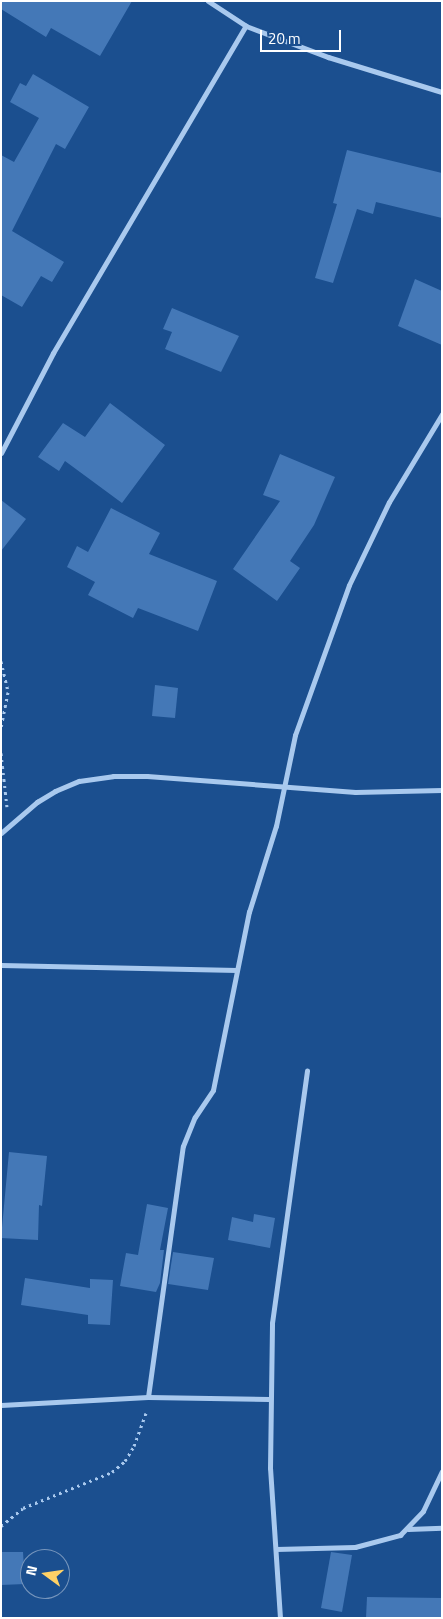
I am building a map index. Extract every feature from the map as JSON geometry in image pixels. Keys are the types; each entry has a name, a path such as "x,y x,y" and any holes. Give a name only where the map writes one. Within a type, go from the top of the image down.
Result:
{"street":[{"path":"208,1 246,26 328,57 442,92"},
{"path":"1,453 53,354 246,26"},
{"path":"148,1397 183,1146 195,1117 213,1090 249,912 265,866 286,786 300,717 322,666 349,585 390,502 442,414"},
{"path":"1,833 55,791 79,781 113,776 355,792 442,790"},
{"path":"1,965 237,970"},
{"path":"280,1618 270,1399 272,1323 307,1070"},
{"path":"1,1405 148,1397 270,1399"},
{"path":"276,1549 355,1547 388,1540 408,1529 423,1511 442,1471"},
{"path":"408,1529 442,1528"}],"path":[{"path":"1,661 8,692 1,727"},
{"path":"1,753 9,826"},
{"path":"1,1526 23,1508 94,1481 125,1461 144,1421 148,1397"}],"building":[{"path":"1,1 132,1 100,56 51,28 46,37 1,9"},
{"path":"33,74 89,107 65,149 56,144 12,231 64,262 52,282 41,276 22,307 1,295 1,155 14,162 39,118 10,102 20,83 26,86"},
{"path":"347,150 442,173 442,218 376,202 373,214 357,209 333,283 315,278 337,204 333,203"},
{"path":"415,279 442,291 442,345 398,326"},
{"path":"172,308 239,336 221,372 165,349 172,332 163,329"},
{"path":"110,403 165,445 122,503 65,461 59,471 38,457 63,423 85,437"},
{"path":"280,454 335,477 314,525 290,561 300,568 277,601 233,569 280,501 263,495"},
{"path":"1,500 26,519 1,551"},
{"path":"111,508 160,533 149,554 217,581 198,631 138,608 133,618 88,595 95,582 67,567 77,546 88,552"},
{"path":"155,685 178,688 175,718 152,716"},
{"path":"9,1152 47,1156 42,1206 39,1205 38,1240 1,1238"},
{"path":"147,1204 168,1208 160,1250 164,1250 160,1283 156,1292 120,1286 126,1253 138,1255"},
{"path":"254,1214 275,1218 270,1248 228,1240 232,1217 253,1222"},
{"path":"173,1252 214,1258 208,1290 168,1284"},
{"path":"25,1278 90,1288 90,1279 113,1280 110,1325 88,1324 88,1315 21,1305"},
{"path":"1,1552 20,1552 20,1584 1,1585"},
{"path":"331,1552 352,1555 342,1612 321,1608"},
{"path":"367,1597 442,1598 442,1618 366,1618"}]}
